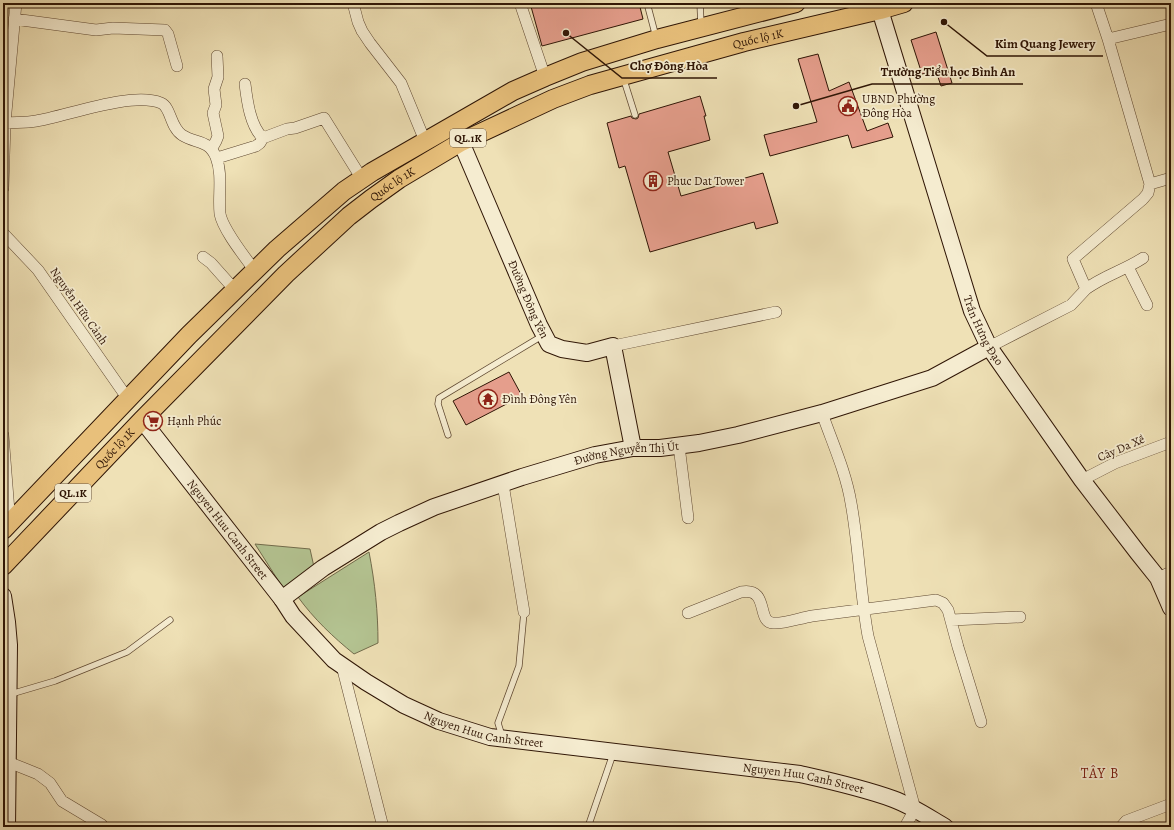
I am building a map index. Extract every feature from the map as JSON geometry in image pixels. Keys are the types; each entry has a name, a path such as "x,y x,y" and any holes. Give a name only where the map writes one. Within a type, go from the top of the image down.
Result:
{"main road":[{"name":"Quốc lộ 1K","path":"6,527 189,335 276,249 339,196 362,179 425,140 513,92 544,77 582,62 657,39 796,3"},
{"name":"Quốc lộ 1K","path":"3,566 142,420 286,274 349,216 399,179 461,142 553,98 590,84 879,6 904,3"},
{"path":"544,77 553,98"}],"street":[{"path":"3,188 6,123 16,3"},
{"path":"353,3 362,31 401,83 425,140"},
{"path":"520,3 544,77"},
{"path":"1086,289 1073,259 1143,199 1148,193 1150,184 1108,39 1096,3"},
{"name":"Trần Hưng Đạo","path":"879,6 972,311 989,347 1082,480 1138,553 1165,575 1171,608"},
{"path":"14,19 96,30 113,28 165,30 168,34 177,66"},
{"path":"1108,39 1171,24"},
{"path":"216,56 218,77 214,88 216,105 213,113 218,136 214,153 220,184 220,216 230,236 255,270"},
{"path":"245,84 247,100 256,130 263,138"},
{"path":"6,123 35,122 89,108 131,100 150,101 162,103 167,108 172,123 182,135 203,142 214,153"},
{"path":"214,153 256,146 263,138 324,118 362,179"},
{"name":"Đường Đông Yên","path":"461,142 549,344 562,349 587,353 613,346"},
{"path":"1150,184 1171,178"},
{"name":"Nguyễn Hữu Cảnh","path":"3,233 38,270 128,399"},
{"path":"203,257 211,263 235,290"},
{"path":"989,347 1071,305 1092,284 1128,267 1143,258"},
{"path":"1128,267 1147,305"},
{"path":"633,448 613,346 776,312"},
{"name":"Đường Nguyễn Thị Út","path":"282,599 323,568 381,532 434,508 595,454 633,448 678,446 738,435 822,413 932,378 989,347"},
{"path":"822,413 840,462 851,501 857,539 863,609 868,636 916,809 904,827"},
{"name":"Nguyen Huu Canh Street","path":"142,420 282,599 293,616 334,660 366,682 404,705 439,721 490,737 800,774 893,799 916,809 945,827"},
{"path":"3,435 6,527"},
{"name":"Cây Da Xề","path":"1082,480 1115,463 1171,442"},
{"path":"678,446 688,518"},
{"path":"502,484 524,612"},
{"path":"688,613 749,590 760,600 766,620 769,623 775,624 863,609 936,600 943,603 948,610 981,722"},
{"path":"3,596 9,632 7,827"},
{"path":"951,620 1020,617"},
{"path":"342,666 383,827"},
{"path":"8,762 38,774 50,783 62,801 102,825"},
{"path":"1121,827 1126,821 1171,804"}],"lane":[{"path":"647,3 657,39"},
{"path":"700,3 701,27"},
{"path":"622,76 635,115"},
{"path":"448,435 438,404 439,398 544,335"},
{"path":"502,738 498,723 519,666 524,612"},
{"path":"9,695 55,681 127,652 170,620"},
{"path":"588,827 614,752"},
{"path":"363,827 369,827"}],"green space":[{"path":"255,544 310,549 314,567 283,588"},
{"path":"369,552 376,598 378,643 354,654 324,627 298,597"}],"building":[{"path":"530,3 639,3 643,19 542,46"},
{"path":"936,32 952,83 941,86 936,71 922,74 911,40"},
{"path":"818,54 829,91 849,82 867,131 888,123 893,137 852,148 848,135 770,156 764,135 817,122 798,59"},
{"name":"Phuc Dat Tower","path":"700,96 706,116 704,116 710,140 668,152 681,196 763,173 778,223 756,229 754,222 650,252 625,166 619,168 607,123 631,116 632,118 636,119 638,118 639,114"},
{"name":"Đình Đông Yên","path":"509,372 522,396 466,425 453,401"}],"place":[{"name":"Kim Quang Jewery","path":"944,22"},
{"name":"Chợ Đông Hòa","path":"566,33"},
{"name":"Trường Tiểu học Bình An","path":"796,106"},
{"name":"UBND Phường Đông Hòa","path":"848,106"},
{"name":"Phuc Dat Tower","path":"653,181"},
{"name":"Đình Đông Yên","path":"488,399"},
{"name":"Hạnh Phúc","path":"153,421"}],"district":[{"name":"TÂY B","path":"1100,773"}]}
